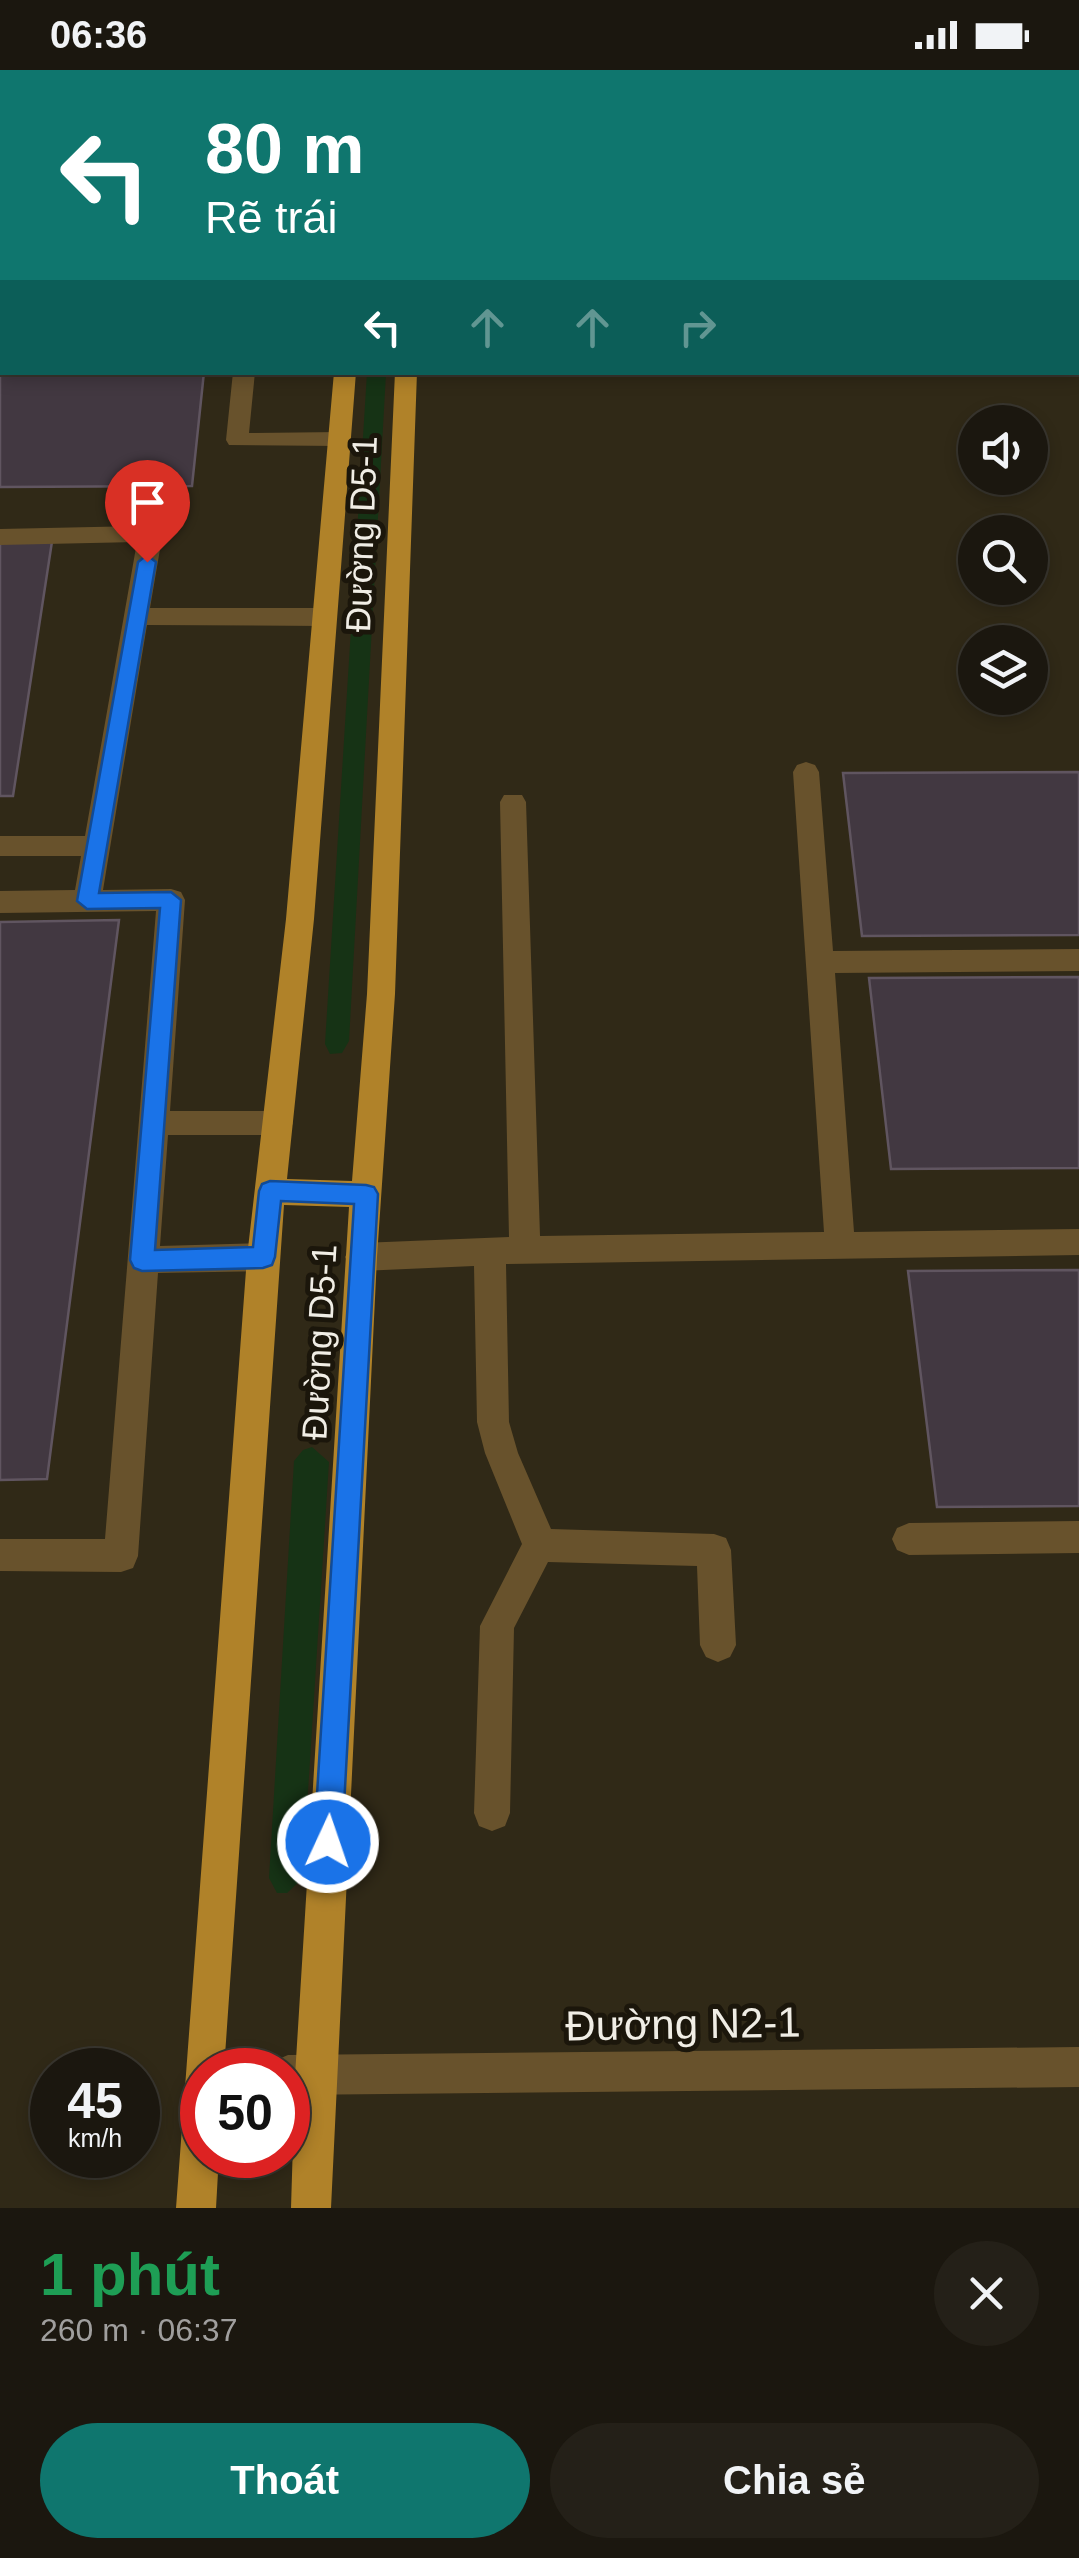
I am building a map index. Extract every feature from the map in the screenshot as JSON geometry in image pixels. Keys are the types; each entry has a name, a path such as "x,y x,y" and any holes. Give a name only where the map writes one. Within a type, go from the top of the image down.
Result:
{"main road":[{"name":"Đường D5-1","path":"206,2048 263,1257 300,920 344,375"},
{"name":"Đường D5-1","path":"303,2048 381,994 406,375"},
{"path":"270,1191 366,1194"},
{"path":"196,2208 198,2178"},
{"name":"Đường D5-1","path":"309,2178 311,2208"}],"street":[{"path":"244,375 237,440 340,438"},
{"path":"0,536 153,524 87,901"},
{"path":"136,616 325,617"},
{"path":"806,772 840,1246"},
{"path":"513,802 525,1250"},
{"path":"0,846 97,846"},
{"path":"0,902 171,900 121,1556 0,1555"},
{"path":"817,962 1079,960"},
{"path":"154,1123 278,1123"},
{"path":"362,1257 525,1250 1079,1242"},
{"path":"490,1251 494,1423 510,1477 531,1516 539,1544 497,1626 492,1814"},
{"path":"142,1260 263,1257"},
{"path":"909,1539 1079,1538"},
{"path":"539,1544 714,1550 718,1645"},
{"name":"Đường N2-1","path":"310,2076 1079,2067"}],"shaded area":[{"path":"0,375 1079,375 1079,2208 0,2208"}],"green space":[{"path":"367,375 386,375 349,1041 342,1053 330,1054 325,1044"},
{"path":"312,1447 329,1462 303,1870 300,1881 287,1893 277,1893 269,1878 294,1461 303,1450"}],"building":[{"path":"0,375 204,375 192,486 0,487"},
{"path":"53,535 13,796 0,796 0,537"},
{"path":"1079,772 1079,935 862,936 843,773"},
{"path":"119,920 47,1479 0,1480 0,922"},
{"path":"1079,977 1079,1168 891,1169 869,978"},
{"path":"1079,1270 1079,1506 937,1507 908,1271"}],"route":[{"path":"147,562 87,901 171,900 142,1260 263,1257 270,1191 366,1194 328,1842"}]}
